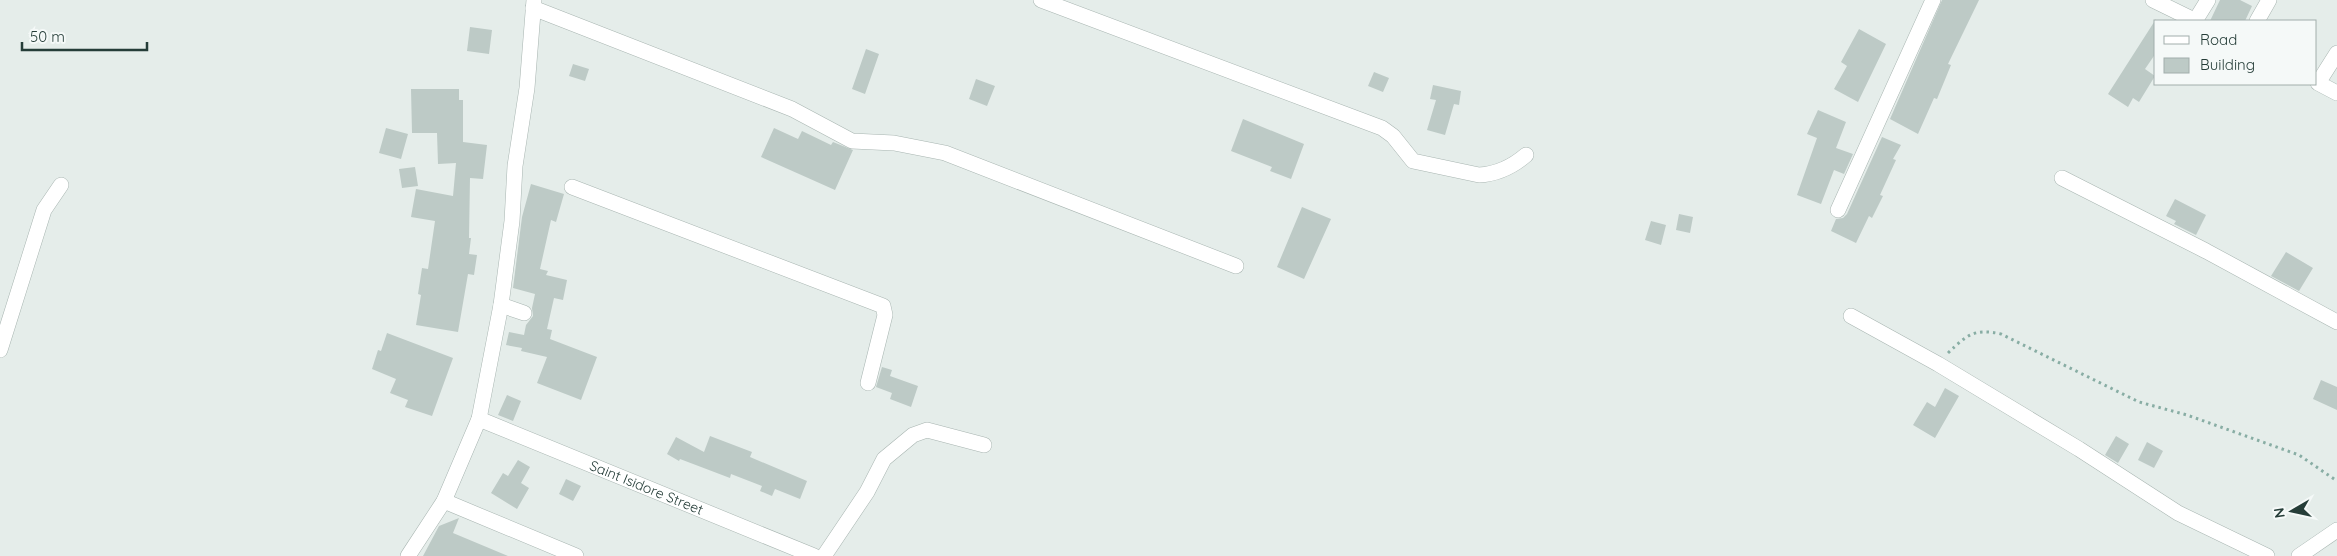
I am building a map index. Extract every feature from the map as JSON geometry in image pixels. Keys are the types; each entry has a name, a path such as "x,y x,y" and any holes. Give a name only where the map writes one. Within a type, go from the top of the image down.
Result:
{"street":[{"path":"1041,0 1382,128 1393,136 1413,161 1479,176 1488,175 1514,166 1526,155"},
{"path":"1838,210 1933,0"},
{"path":"2153,0 2194,20"},
{"path":"2197,20 2208,0"},
{"path":"2258,20 2269,0"},
{"path":"408,556 444,501 479,419 501,305 512,221 515,166 527,88 534,4 792,109 852,141 894,143 945,153 1236,266"},
{"path":"2337,52 2317,83 2337,93"},
{"path":"2062,178 2206,251 2337,322"},
{"path":"0,350 44,210 61,185"},
{"path":"572,187 884,306 885,315 868,383"},
{"path":"501,305 524,313"},
{"path":"1851,316 1938,364 2080,449 2178,513 2267,556"},
{"name":"Saint Isidore Street","path":"479,419 814,556"},
{"path":"824,556 867,492 884,459 913,435 927,430 984,445"},
{"path":"444,501 576,556"},
{"path":"2299,556 2337,530"}],"path":[{"path":"1938,364 1967,335 1985,330 2001,334 2139,402 2187,415 2299,456 2337,480"}],"building":[{"path":"1942,0 1979,0 1948,64 1951,65 1937,99 1934,98 1918,134 1890,119"},
{"path":"2220,0 2240,0 2252,6 2245,20 2210,20"},
{"path":"2154,22 2154,56 2145,69 2154,75 2154,78 2139,102 2133,98 2128,107 2108,94"},
{"path":"470,27 492,30 489,54 467,51"},
{"path":"1859,29 1886,44 1858,102 1834,89 1847,66 1841,62"},
{"path":"866,49 879,54 865,94 852,89"},
{"path":"573,64 589,69 585,81 569,76"},
{"path":"1374,72 1389,78 1383,92 1368,86"},
{"path":"976,79 995,86 987,106 969,99"},
{"path":"1433,85 1461,91 1459,105 1454,104 1445,135 1427,130 1436,100 1430,99"},
{"path":"411,89 459,89 459,100 463,100 463,142 487,145 483,179 470,178 469,238 471,238 469,254 477,255 474,275 468,274 458,332 416,325 421,295 418,294 422,268 428,269 435,221 411,217 416,189 453,196 456,163 438,164 437,133 412,133"},
{"path":"1818,110 1846,122 1836,148 1853,154 1844,174 1834,170 1821,204 1797,195 1817,138 1807,134"},
{"path":"1243,119 1304,144 1291,179 1270,171 1272,167 1231,151"},
{"path":"386,128 408,134 401,159 379,153"},
{"path":"774,128 798,139 802,131 831,145 833,142 853,150 835,190 761,157"},
{"path":"1882,137 1901,145 1893,159 1896,160 1880,195 1883,196 1872,218 1869,216 1856,243 1831,231 1836,219 1843,218 1847,214"},
{"path":"415,167 418,186 402,188 399,169"},
{"path":"531,184 564,194 556,222 551,220 540,269 548,271 546,275 567,280 563,300 554,298 547,329 552,330 550,339 597,357 581,400 537,383 547,357 521,351 522,348 506,345 509,332 524,335 526,325 533,316 532,308 535,294 513,288 522,217"},
{"path":"2175,199 2206,215 2196,235 2174,224 2176,221 2166,216"},
{"path":"1302,207 1331,219 1304,279 1277,267"},
{"path":"1679,214 1693,217 1690,233 1676,230"},
{"path":"1651,221 1666,225 1661,245 1645,240"},
{"path":"2286,252 2313,268 2299,291 2271,276"},
{"path":"387,333 453,358 432,416 405,407 408,400 390,393 396,379 372,369 378,350 381,351"},
{"path":"882,367 892,370 890,376 918,386 911,407 890,399 892,393 876,387"},
{"path":"2321,380 2337,387 2337,410 2313,399"},
{"path":"1945,388 1959,396 1935,438 1913,425 1927,402 1935,407"},
{"path":"507,395 521,401 513,421 498,415"},
{"path":"710,436 752,452 750,457 807,481 800,499 775,489 772,496 760,491 762,486 731,474 730,478 680,459 679,461 667,454 676,437 704,452"},
{"path":"2116,436 2129,444 2118,463 2105,455"},
{"path":"2147,442 2163,451 2154,468 2138,460"},
{"path":"518,460 530,467 521,483 529,488 517,509 491,493 503,473 508,476"},
{"path":"566,479 581,486 573,501 559,494"},
{"path":"459,518 453,533 508,556 423,556 439,526"}]}
